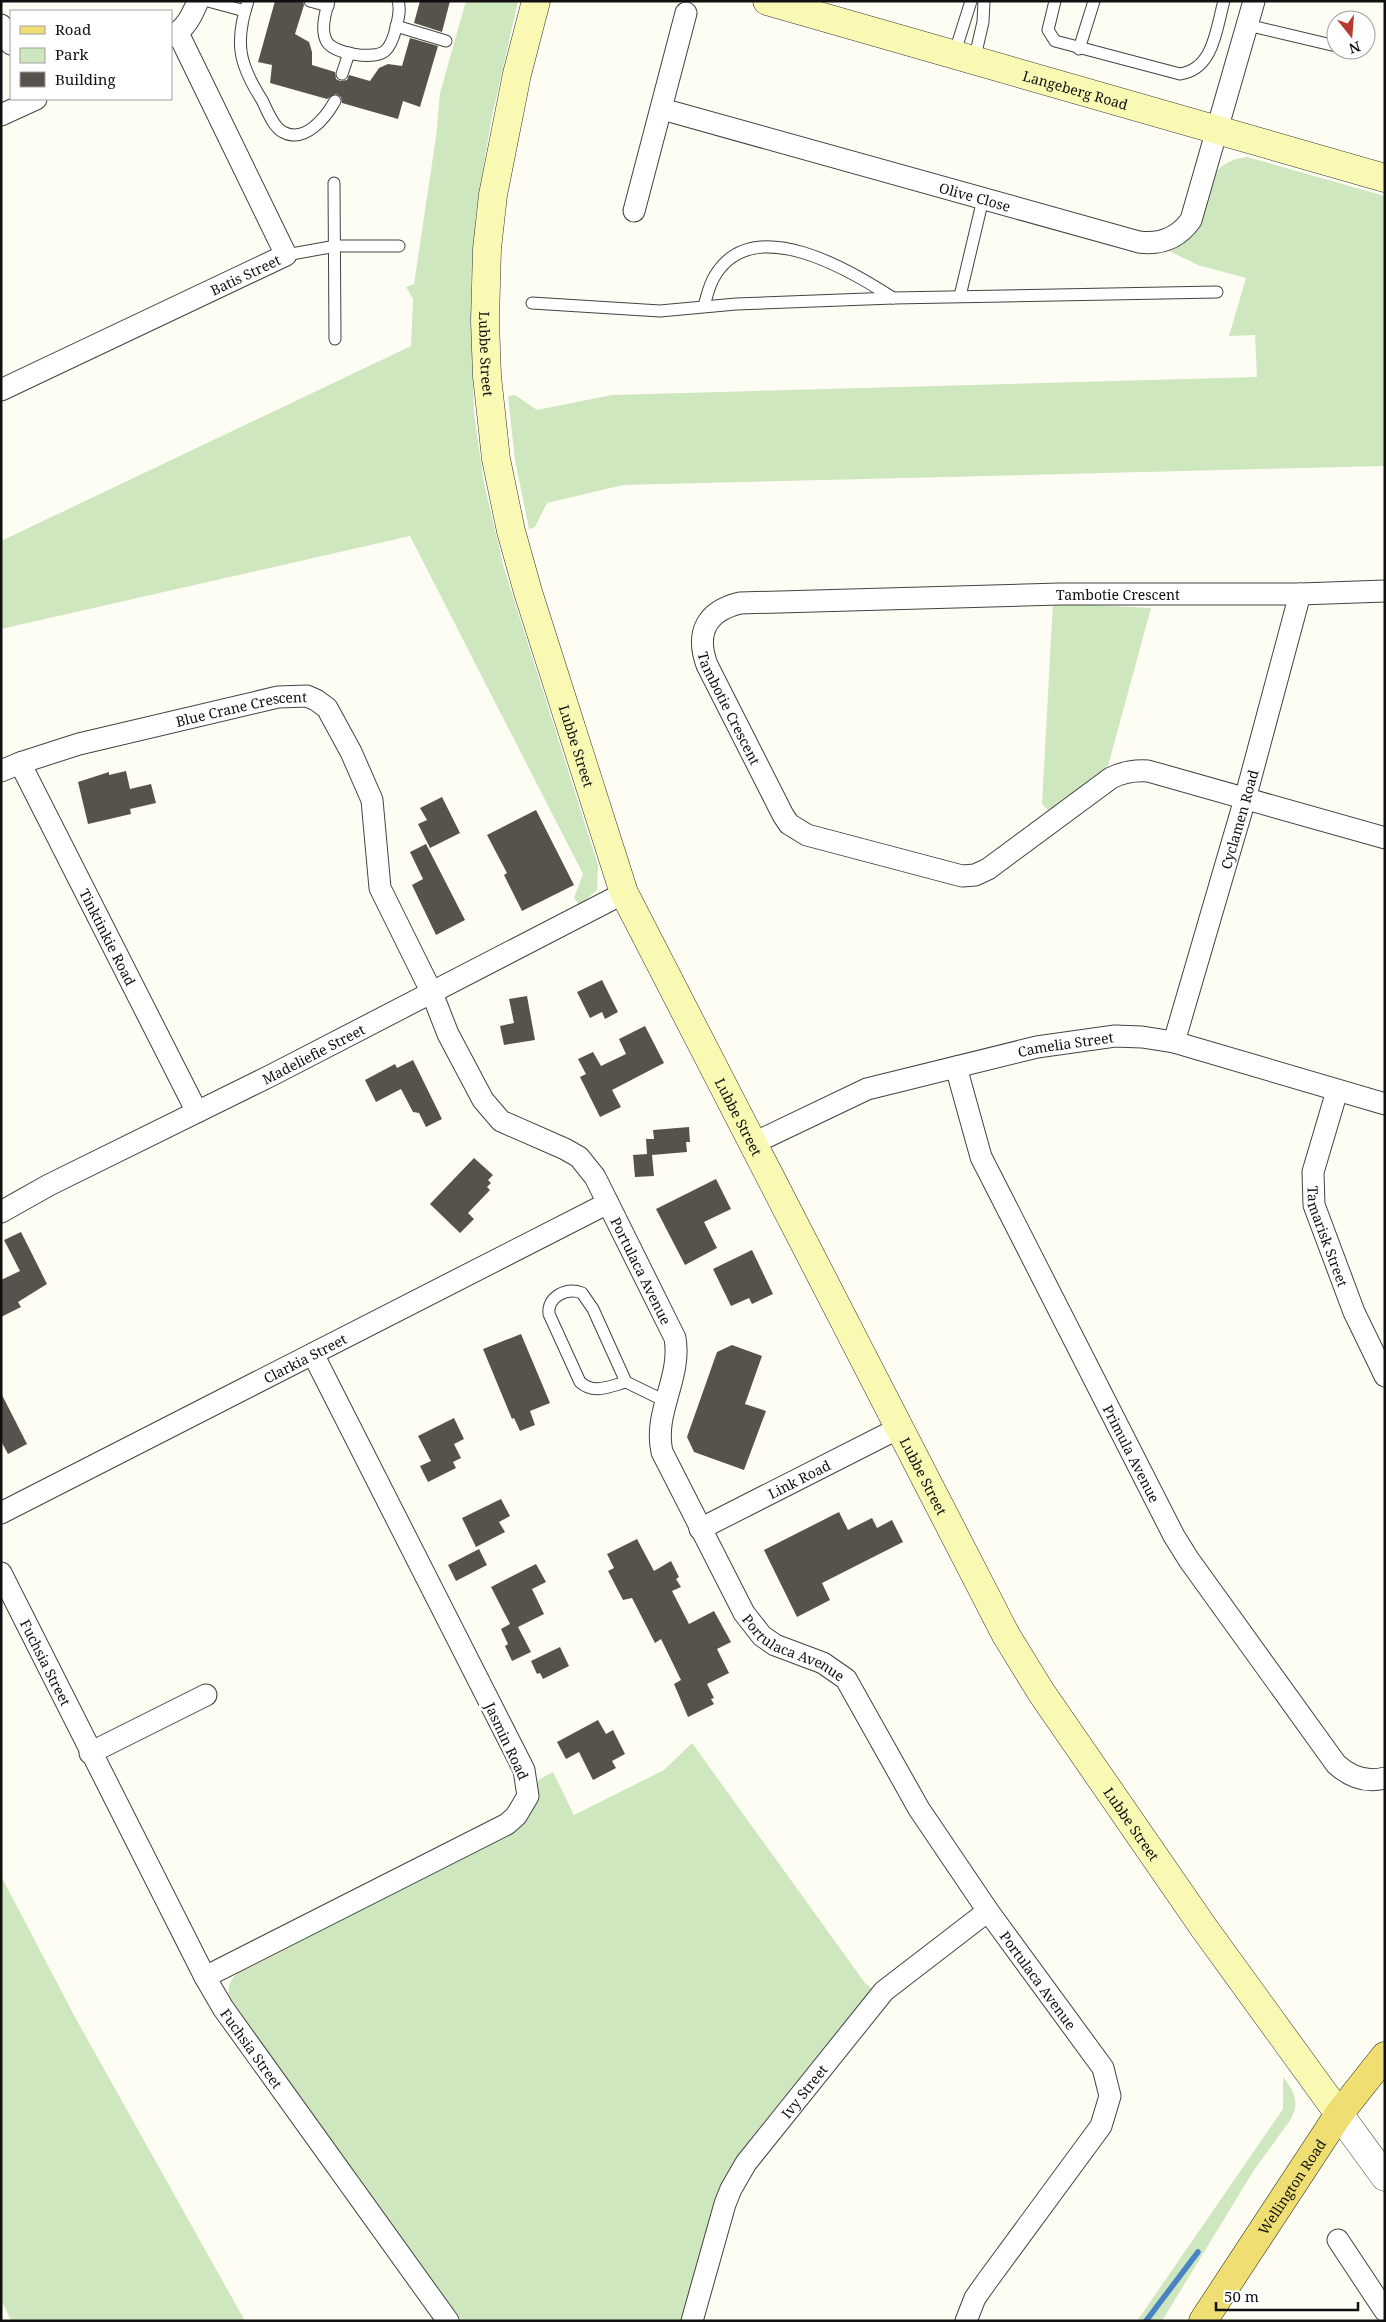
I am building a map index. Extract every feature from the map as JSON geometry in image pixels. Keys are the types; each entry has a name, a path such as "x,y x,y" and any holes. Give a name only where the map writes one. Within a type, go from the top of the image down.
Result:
{"main road":[{"name":"Lubbe Street","path":"536,1 517,74 493,195 488,249 485,321 490,410 502,492 516,548 558,689 624,893 987,1600 1041,1692 1204,1928 1339,2114"},
{"name":"Langeberg Road","path":"768,1 1385,178"},
{"name":"Wellington Road","path":"1203,2321 1339,2114 1385,2056"}],"street":[{"name":"Batis Street","path":"1,390 286,255 175,34 188,22 198,1"},
{"name":"Olive Close","path":"662,109 1139,242 1153,244 1177,236 1191,220 1254,1"},
{"path":"634,212 686,14"},
{"path":"1,24 10,42"},
{"path":"1,116 34,100"},
{"name":"Tambotie Crescent","path":"1385,591 1300,594 1060,594 740,603 726,606 714,615 706,625 703,634 703,654 783,815 789,824 807,835 962,876 969,876 988,870 1101,784 1121,773 1148,771 1385,838"},
{"name":"Cyclamen Road","path":"1174,1042 1245,799 1300,594"},
{"name":"Blue Crane Crescent","path":"11,767 79,744 278,697 306,696 316,700 327,708 369,788 372,800 380,888 432,993"},
{"name":"Tinktinkie Road","path":"11,767 196,1112"},
{"name":"Madeliefie Street","path":"1,1212 50,1185 432,993 624,893"},
{"name":"Portulaca Avenue","path":"432,993 448,1034 491,1112 501,1122 565,1149 578,1157 595,1177 675,1338 676,1366 665,1401 659,1429 662,1452 744,1613 762,1636 775,1644 823,1663 846,1678 919,1810 988,1911 1104,2068 1110,2096 1101,2126 975,2298 966,2321"},
{"name":"Camelia Street","path":"754,1143 867,1089 1037,1047 1114,1036 1142,1037 1174,1042 1385,1104"},
{"name":"Primula Avenue","path":"956,1067 981,1157 1179,1544 1336,1764 1360,1779 1385,1778"},
{"name":"Tamarisk Street","path":"1337,1091 1313,1172 1314,1204 1354,1312 1385,1376"},
{"name":"Clarkia Street","path":"1,1513 608,1203"},
{"name":"Jasmin Road","path":"205,1977 507,1824 516,1816 528,1796 524,1770 314,1354"},
{"name":"Link Road","path":"700,1529 899,1428"},
{"name":"Fuchsia Street","path":"1,1573 90,1753 205,1977 223,2008 448,2321"},
{"path":"90,1753 206,1695"},
{"name":"Ivy Street","path":"692,2321 725,2204 746,2163 884,1991 988,1911"},
{"path":"1339,2114 1385,2177"},
{"path":"1338,2240 1385,2311"}],"lane":[{"path":"208,1 246,6 241,35 243,60 259,96 278,128 290,134 307,131 327,115 335,101"},
{"path":"310,1 328,4 324,30 327,42 332,47 349,53 371,56 384,52 389,47 399,13 398,1"},
{"path":"964,58 971,1"},
{"path":"964,58 982,22 984,1"},
{"path":"1055,1 1049,24 1050,35 1055,41 1169,73 1190,73 1204,62 1210,51 1224,1"},
{"path":"1079,49 1094,1"},
{"path":"1247,25 1326,44"},
{"path":"396,26 446,41"},
{"path":"342,74 349,53"},
{"path":"334,183 336,246 335,339"},
{"path":"960,296 983,198"},
{"path":"286,255 336,246 399,246"},
{"path":"704,306 716,274 726,263 746,251 763,247 798,251 832,263 870,283 893,298"},
{"path":"532,303 660,311 704,306 893,298 1217,292"},
{"path":"626,1382 595,1390 589,1389 580,1382 549,1314 548,1308 554,1298 577,1292 586,1298 626,1382 665,1401"}],"green space":[{"path":"466,1 518,1 491,121 476,214 471,284 474,413 484,483 504,568 598,865 597,890 580,905 574,898 583,874 410,536 1,629 1,541 411,346 413,299 406,287 414,284 436,137 440,93"},
{"path":"1247,157 1385,196 1385,466 623,485 547,503 535,527 529,529 515,460 508,396 515,395 537,410 612,395 1257,377 1255,335 1229,336 1246,278 1198,265 1169,251 1185,241 1198,226 1212,182 1222,166 1232,160"},
{"path":"1053,603 1151,608 1108,766 1049,811 1042,804"},
{"path":"692,1743 865,1983 874,1990 733,2165 684,2321 458,2321 229,2002 228,1993 230,1985 239,1971 538,1793 538,1780 553,1772 574,1815 664,1770"},
{"path":"1,1876 76,2019 245,2321 11,2321 1,2299"},
{"path":"1283,2077 1293,2092 1295,2102 1294,2113 1291,2119 1254,2170 1162,2321 1137,2321 1283,2109"}],"building":[{"path":"275,1 303,1 304,5 295,34 309,42 312,52 312,65 335,72 336,79 340,81 347,80 349,75 370,81 379,68 388,64 402,66 410,38 438,46 420,107 403,101 398,119 342,103 341,97 336,94 327,99 270,83 272,65 258,62"},
{"path":"420,1 450,1 442,32 414,23"},
{"path":"126,771 130,789 151,784 156,803 130,809 131,814 88,824 78,782 109,772 109,775"},
{"path":"442,797 460,833 430,848 418,824 427,820 420,808"},
{"path":"536,810 574,885 522,911 504,875 507,873 487,835"},
{"path":"426,844 465,920 436,935 412,885 423,879 410,852"},
{"path":"602,980 618,1012 605,1019 602,1012 590,1018 577,992"},
{"path":"527,996 535,1040 504,1045 500,1026 514,1023 509,999"},
{"path":"645,1026 664,1063 612,1090 621,1107 600,1117 580,1077 586,1074 578,1059 593,1052 601,1066 626,1054 619,1039"},
{"path":"413,1060 442,1119 426,1127 419,1113 413,1112 401,1089 376,1102 365,1080 395,1064 397,1068"},
{"path":"689,1127 690,1142 686,1142 687,1152 652,1155 654,1176 635,1177 633,1155 647,1154 646,1139 654,1139 653,1130"},
{"path":"474,1158 493,1175 488,1180 491,1183 487,1187 490,1190 468,1213 474,1219 460,1233 430,1204"},
{"path":"716,1179 731,1209 704,1222 717,1248 685,1265 656,1209"},
{"path":"21,1232 47,1284 18,1302 21,1307 1,1317 1,1280 20,1271 4,1240"},
{"path":"752,1250 773,1294 752,1304 749,1298 731,1306 713,1269"},
{"path":"521,1334 550,1403 530,1411 535,1425 520,1431 514,1418 512,1419 483,1349"},
{"path":"732,1345 762,1356 745,1404 766,1411 744,1470 694,1452 687,1437 717,1352"},
{"path":"1,1393 27,1444 8,1454 1,1441"},
{"path":"454,1418 464,1439 454,1444 461,1458 453,1462 456,1468 428,1482 420,1466 431,1461 418,1436"},
{"path":"501,1499 510,1516 499,1522 505,1532 476,1547 462,1518"},
{"path":"839,1512 848,1530 872,1518 877,1528 892,1520 903,1542 822,1583 830,1600 797,1617 764,1550"},
{"path":"637,1539 654,1571 671,1561 679,1577 676,1579 681,1587 672,1591 689,1624 714,1611 731,1642 717,1649 729,1673 707,1684 714,1698 711,1699 714,1704 688,1717 674,1684 681,1680 661,1639 655,1643 632,1598 623,1600 608,1571 614,1568 607,1554"},
{"path":"479,1549 487,1565 456,1581 448,1565"},
{"path":"536,1564 546,1582 532,1589 544,1614 518,1627 531,1652 512,1661 505,1646 508,1644 501,1629 510,1624 491,1587"},
{"path":"560,1647 569,1666 543,1679 540,1673 537,1674 531,1661"},
{"path":"598,1720 606,1734 613,1730 625,1754 612,1761 616,1768 593,1780 579,1752 566,1759 557,1742"}],"waterway":[{"path":"1146,2321 1198,2252"}]}
